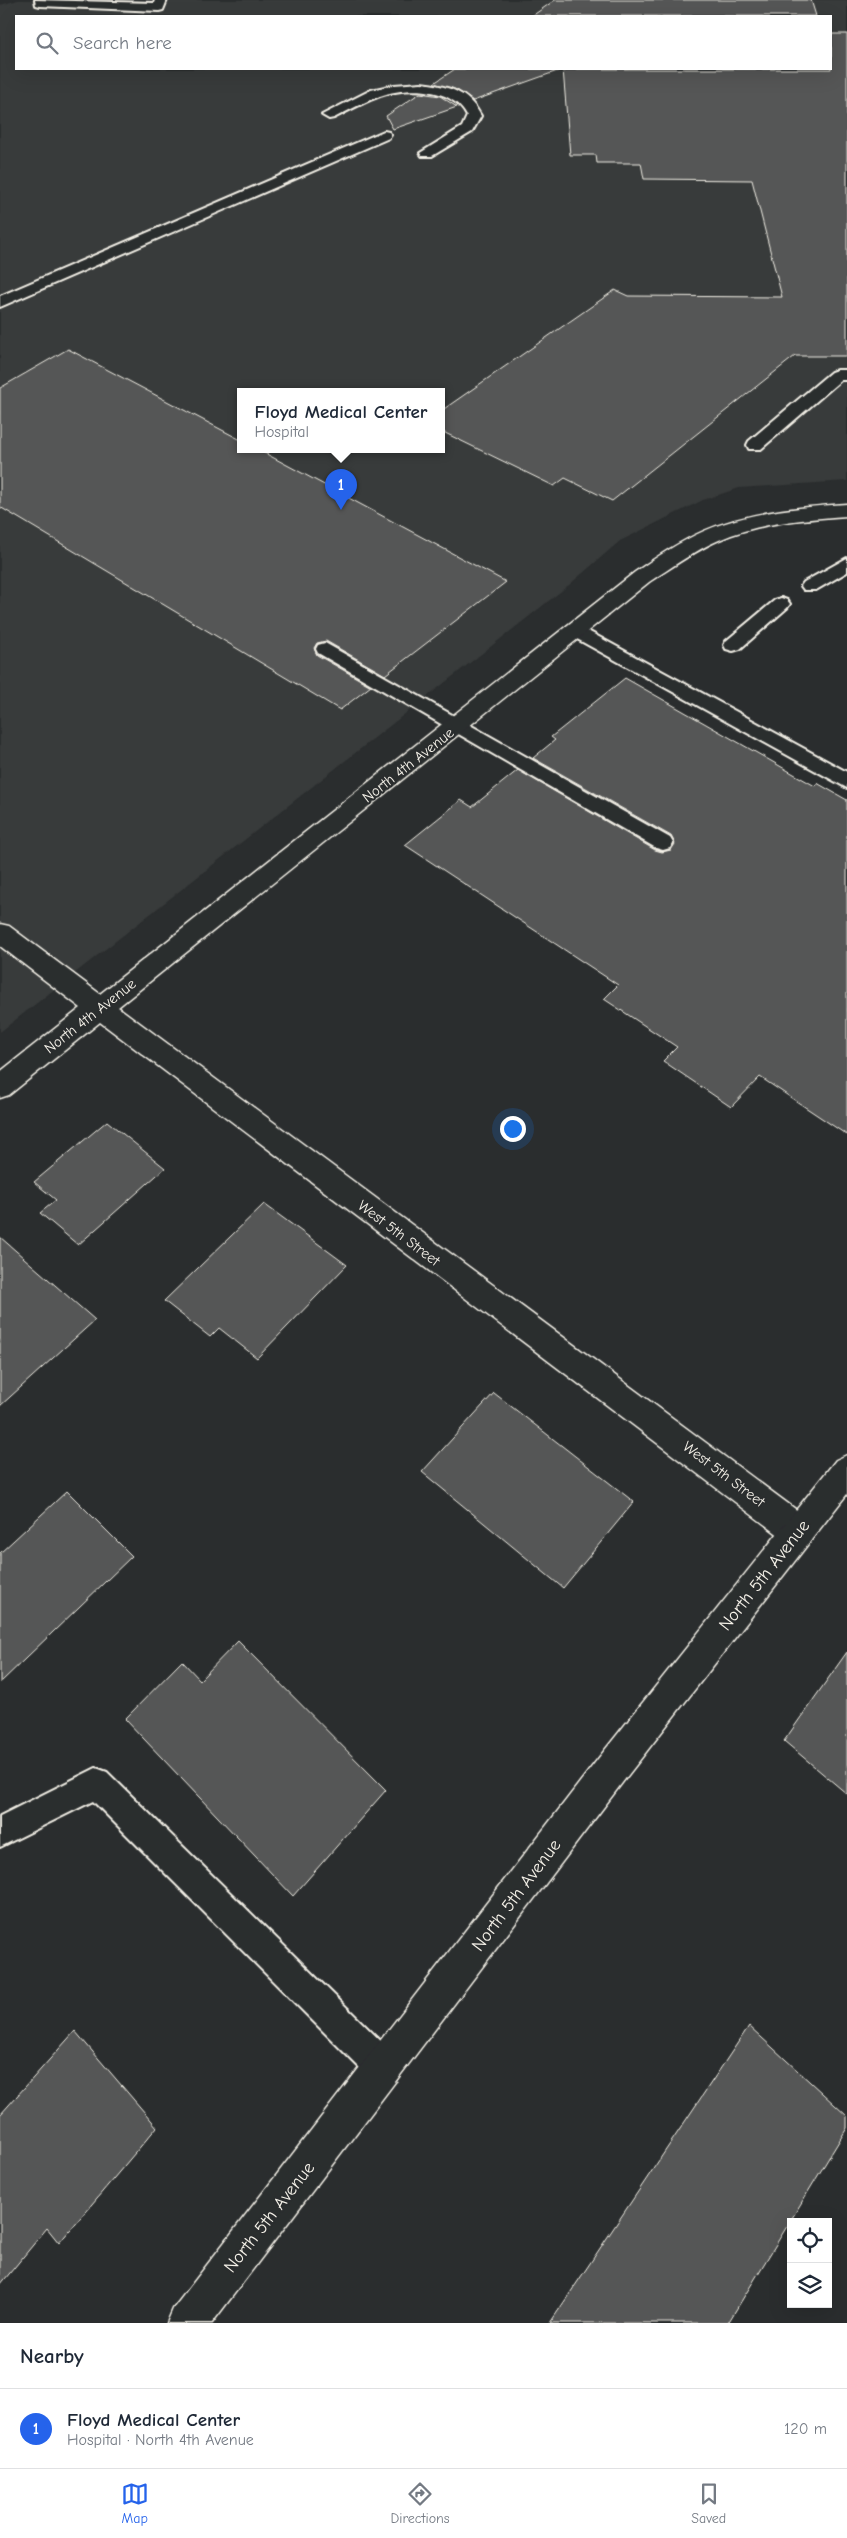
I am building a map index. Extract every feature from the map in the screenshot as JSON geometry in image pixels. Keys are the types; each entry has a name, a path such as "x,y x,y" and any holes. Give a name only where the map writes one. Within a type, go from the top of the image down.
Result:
{"street":[{"name":"North 4th Avenue","path":"0,1087 457,726 642,577 699,541 741,526 820,511 847,510"},
{"name":"West 5th Street","path":"0,933 99,1009 799,1530"},
{"name":"North 5th Avenue","path":"187,2323 384,2068 613,1766 847,1470"}],"lane":[{"path":"40,2 158,7 161,0"},
{"path":"329,114 375,93 396,88 433,88 450,92 466,101 471,107 474,116 467,129 427,152"},
{"path":"0,302 384,135"},
{"path":"755,445 837,375 847,375"},
{"path":"810,586 847,564"},
{"path":"733,645 781,604"},
{"path":"574,630 847,781"},
{"path":"325,649 663,843"},
{"path":"0,1832 96,1783 384,2068"}],"shaded area":[{"path":"18,0 847,0 847,481 739,488 703,500 620,541 569,585 0,1032 0,5"}],"building":[{"path":"555,0 811,0 816,15 533,15"},
{"path":"832,34 847,34 847,356 795,356 612,501 565,478 554,486 445,433 445,408 615,290 628,296 782,297 752,180 644,179 641,163 597,163 596,155 570,155 563,70 832,70"},
{"path":"454,70 560,70 473,101 457,90 434,83"},
{"path":"420,93 440,96 457,107 393,129 386,116"},
{"path":"68,349 237,438 237,453 264,453 506,582 385,675 326,641 317,643 314,648 317,655 371,686 340,710 0,507 0,388"},
{"path":"625,678 815,786 817,783 847,800 847,1135 760,1077 731,1107 663,1061 677,1047 604,999 618,985 405,845 461,800 472,807 518,770 655,850 662,852 671,850 675,844 671,836 533,758 555,740 551,737"},
{"path":"107,1121 165,1168 78,1245 40,1213 56,1200 34,1182"},
{"path":"264,1204 347,1265 257,1358 219,1328 210,1337 164,1301"},
{"path":"0,1237 95,1320 0,1406"},
{"path":"494,1393 634,1502 563,1588 422,1472"},
{"path":"67,1491 132,1556 0,1683 0,1553"},
{"path":"238,1641 386,1790 293,1896 125,1719 182,1661 200,1680"},
{"path":"847,1652 847,1794 784,1741"},
{"path":"749,2026 847,2116 847,2128 792,2218 787,2218 787,2226 728,2323 550,2323"},
{"path":"75,2031 157,2127 59,2243 47,2228 0,2285 0,2115"}],"place":[{"name":"Floyd Medical Center","path":"341,510"}]}
